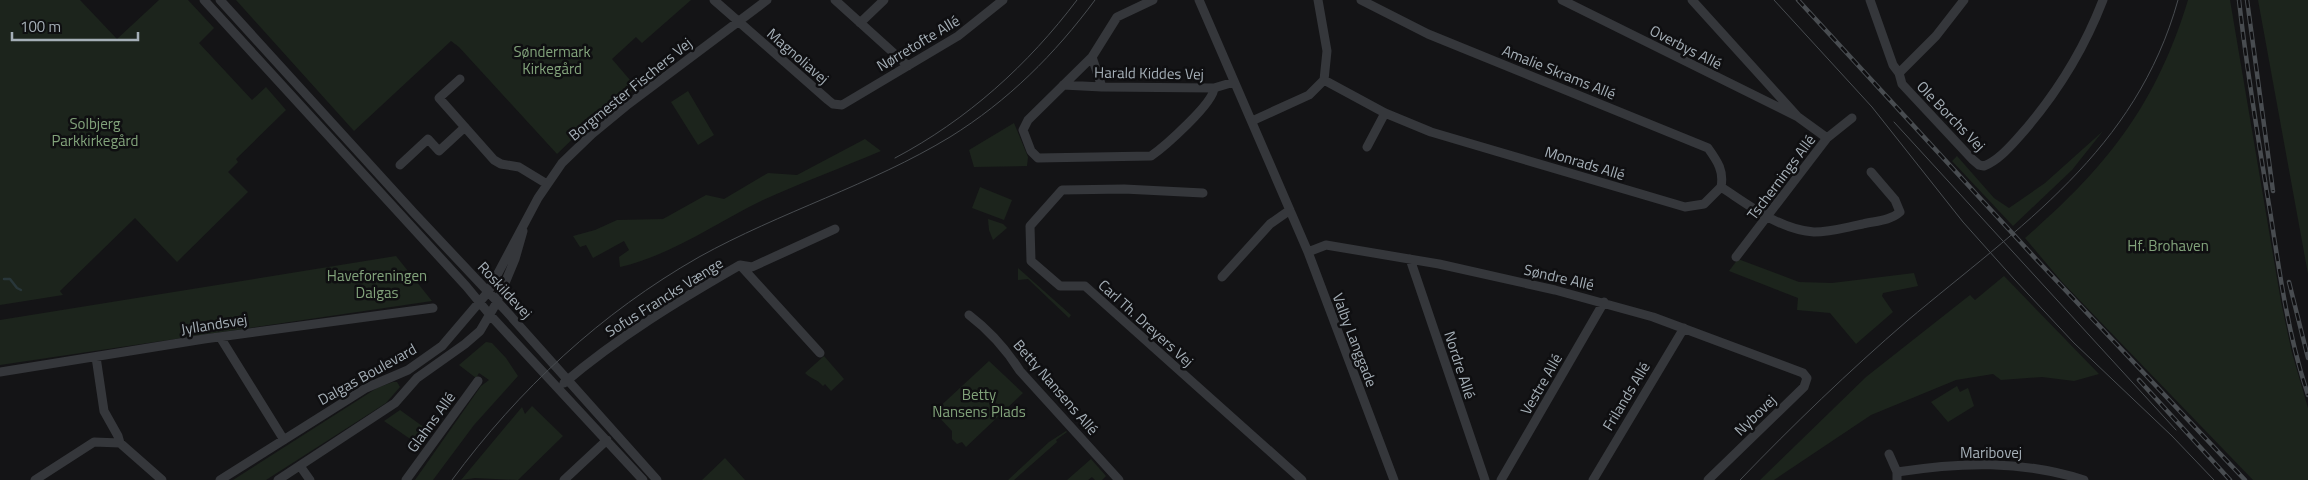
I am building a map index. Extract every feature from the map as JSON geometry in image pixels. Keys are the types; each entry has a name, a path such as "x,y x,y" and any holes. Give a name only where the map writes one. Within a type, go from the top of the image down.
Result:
{"street":[{"name":"Roskildevej","path":"204,0 490,315 643,480"},
{"name":"Roskildevej","path":"220,0 488,292 657,480"},
{"name":"Magnoliavej","path":"714,0 834,104 842,105 870,88"},
{"name":"Borgmester Fischers Vej","path":"488,292 509,250 547,184 562,163 592,134 767,0"},
{"path":"835,0 908,66"},
{"path":"860,23 884,0"},
{"name":"Nørretofte Allé","path":"870,88 958,36 1003,0"},
{"path":"1153,0 1118,17 1092,57 1028,120 1023,130 1031,151 1038,158 1151,156 1161,149 1206,103 1214,92 1214,88"},
{"name":"Valby Langgade","path":"1199,0 1308,252 1394,480"},
{"path":"1252,121 1309,95 1324,80 1327,51 1318,0"},
{"name":"Amalie Skrams Allé","path":"1361,0 1428,34 1708,148 1719,163 1723,177 1721,188"},
{"name":"Overbys Allé","path":"1562,0 1798,117"},
{"path":"1692,0 1798,117 1827,138"},
{"name":"Ole Borchs Vej","path":"1870,0 1892,65 1899,73 1900,80 1906,89 1972,160 1984,166 2010,146 2056,91 2084,45 2104,0"},
{"path":"1899,73 1936,36 1964,0"},
{"path":"1092,57 1102,87"},
{"path":"460,79 439,98 494,160 500,164 520,167 547,184"},
{"name":"Monrads Allé","path":"1324,80 1385,112 1431,132 1676,205 1695,206 1704,204 1721,188"},
{"name":"Harald Kiddes Vej","path":"1063,85 1214,88 1234,82"},
{"path":"1368,147 1385,112"},
{"name":"Tschernings Allé","path":"1736,257 1827,138 1852,118"},
{"path":"322,129 330,121"},
{"path":"400,165 428,139 439,151 465,127"},
{"path":"1721,188 1768,216 1798,230 1832,231 1895,216 1900,212 1895,200 1870,172"},
{"name":"Carl Th. Dreyers Vej","path":"1203,193 1186,188 1062,190 1030,226 1031,260 1060,286 1085,286 1302,480"},
{"path":"1222,277 1270,224 1290,210"},
{"name":"Borgmester Fischers Vej","path":"497,302 515,259 526,222"},
{"name":"Sofus Francks Vænge","path":"558,388 640,327 700,288 740,265 752,268 835,229"},
{"name":"Søndre Allé","path":"1308,252 1326,245 1410,259 1604,302 1684,328 1796,370"},
{"name":"Nordre Allé","path":"1410,259 1485,480"},
{"path":"740,265 820,353"},
{"name":"Dalgas Boulevard","path":"220,480 366,388 408,370 435,351 455,332 488,292"},
{"name":"Dalgas Boulevard","path":"278,480 395,403 428,368 465,344 480,331 497,302"},
{"name":"Vestre Allé","path":"1501,480 1604,302"},
{"name":"Jyllandsvej","path":"0,372 220,337 433,308"},
{"name":"Betty Nansens Allé","path":"969,315 986,328 1008,353 1020,371 1119,480"},
{"name":"Frilands Allé","path":"1593,480 1684,328"},
{"path":"220,337 284,440"},
{"path":"96,356 104,411 120,443 162,480"},
{"name":"Nybovej","path":"1708,480 1804,387 1807,378 1796,370"},
{"name":"Glahns Allé","path":"406,480 478,381"},
{"path":"564,480 607,440"},
{"path":"35,480 94,442 120,443"},
{"name":"Maribovej","path":"1889,454 1897,476 1984,463 2031,466 2084,480"},
{"path":"300,466 310,480"}],"green space":[{"name":"Solbjerg Parkkirkegård","path":"0,0 80,0 117,39 159,0 188,0 214,28 199,43 252,100 266,87 286,110 236,159 238,162 228,172 248,192 177,262 135,218 60,291 63,295 0,305"},
{"name":"Søndermark Kirkegård","path":"236,0 691,0 642,43 636,37 612,59 636,87 587,125 557,154 459,47 451,41 354,131"},
{"name":"Hf. Brohaven","path":"2188,0 2230,0 2281,302 2292,353 2308,408 2308,480 2253,480 2062,282 2025,238 2081,186 2125,132 2161,72"},
{"path":"2258,0 2308,0 2308,274"},
{"path":"688,91 714,135 698,145 671,102"},
{"path":"1014,123 1028,157 1027,166 974,167 969,150"},
{"path":"2103,131 2072,170 2013,226 1952,161 1957,156 1994,198 2009,208 2045,183"},
{"path":"865,139 881,151 761,201 675,247 639,262 620,267 619,257 629,250 624,241 593,258 586,245 580,247 573,236 595,230 617,220 663,219 706,195 724,199 768,173 797,175"},
{"path":"980,187 1012,200 1004,220 972,208"},
{"path":"988,219 1003,224 1007,228 993,240 989,230"},
{"name":"Haveforeningen Dalgas","path":"396,256 432,301 0,365 0,320"},
{"path":"1738,259 1799,282 1832,283 1914,273 1918,286 1883,293 1882,296 1893,312 1856,344 1830,313 1797,310 1798,298 1729,271"},
{"path":"1018,268 1071,315 1069,318 1028,279 1018,280"},
{"path":"2004,276 2099,374 2074,381 2042,377 2001,380 1993,374 1956,380 1871,415 1774,480 1760,480 1866,377 1970,295 1975,300"},
{"path":"486,342 492,343 506,358 518,376 474,425 433,480 415,480 481,386 489,380 479,373 476,378 459,365"},
{"path":"824,356 844,379 831,391 825,384 823,386 805,373"},
{"name":"Betty Nansens Plads","path":"989,361 1023,393 966,447 962,442 957,444 952,439 952,431 934,412"},
{"path":"397,382 400,387 386,403 266,480 233,480 377,388"},
{"path":"1957,386 1960,392 1968,388 1974,406 1948,422 1931,402"},
{"path":"532,406 563,436 518,480 475,478 461,480 522,407 525,414"},
{"path":"400,410 432,433 422,447 384,421"},
{"path":"1066,431 1056,440 1057,442 1014,480 1008,480 1049,442"},
{"path":"725,458 745,480 702,480"},
{"path":"1091,459 1106,476 1102,480 1095,480 1092,477 1088,480 1067,480"}],"waterway":[{"path":"4,279 10,279 21,290"}],"tram line":[{"path":"895,158 947,126 995,89 1038,47 1077,0"},
{"path":"452,480 505,415 534,384 595,328 628,303 699,257 730,241 889,170 950,137 992,108 1047,58 1095,0"},
{"path":"1774,0 1872,107 1963,222 2014,279 2074,343 2172,436 2214,480"},
{"path":"1740,480 1864,359 2031,218 2069,182 2104,143 2134,100 2159,53 2178,0"},
{"path":"1894,122 2176,430"}],"railway":[{"path":"1798,0 2036,259 2245,480"},
{"path":"2239,0 2253,109 2282,285 2295,352 2308,395"},
{"path":"2247,0 2273,191"},
{"path":"2289,282 2308,358"},
{"path":"2139,380 2230,480"}]}
